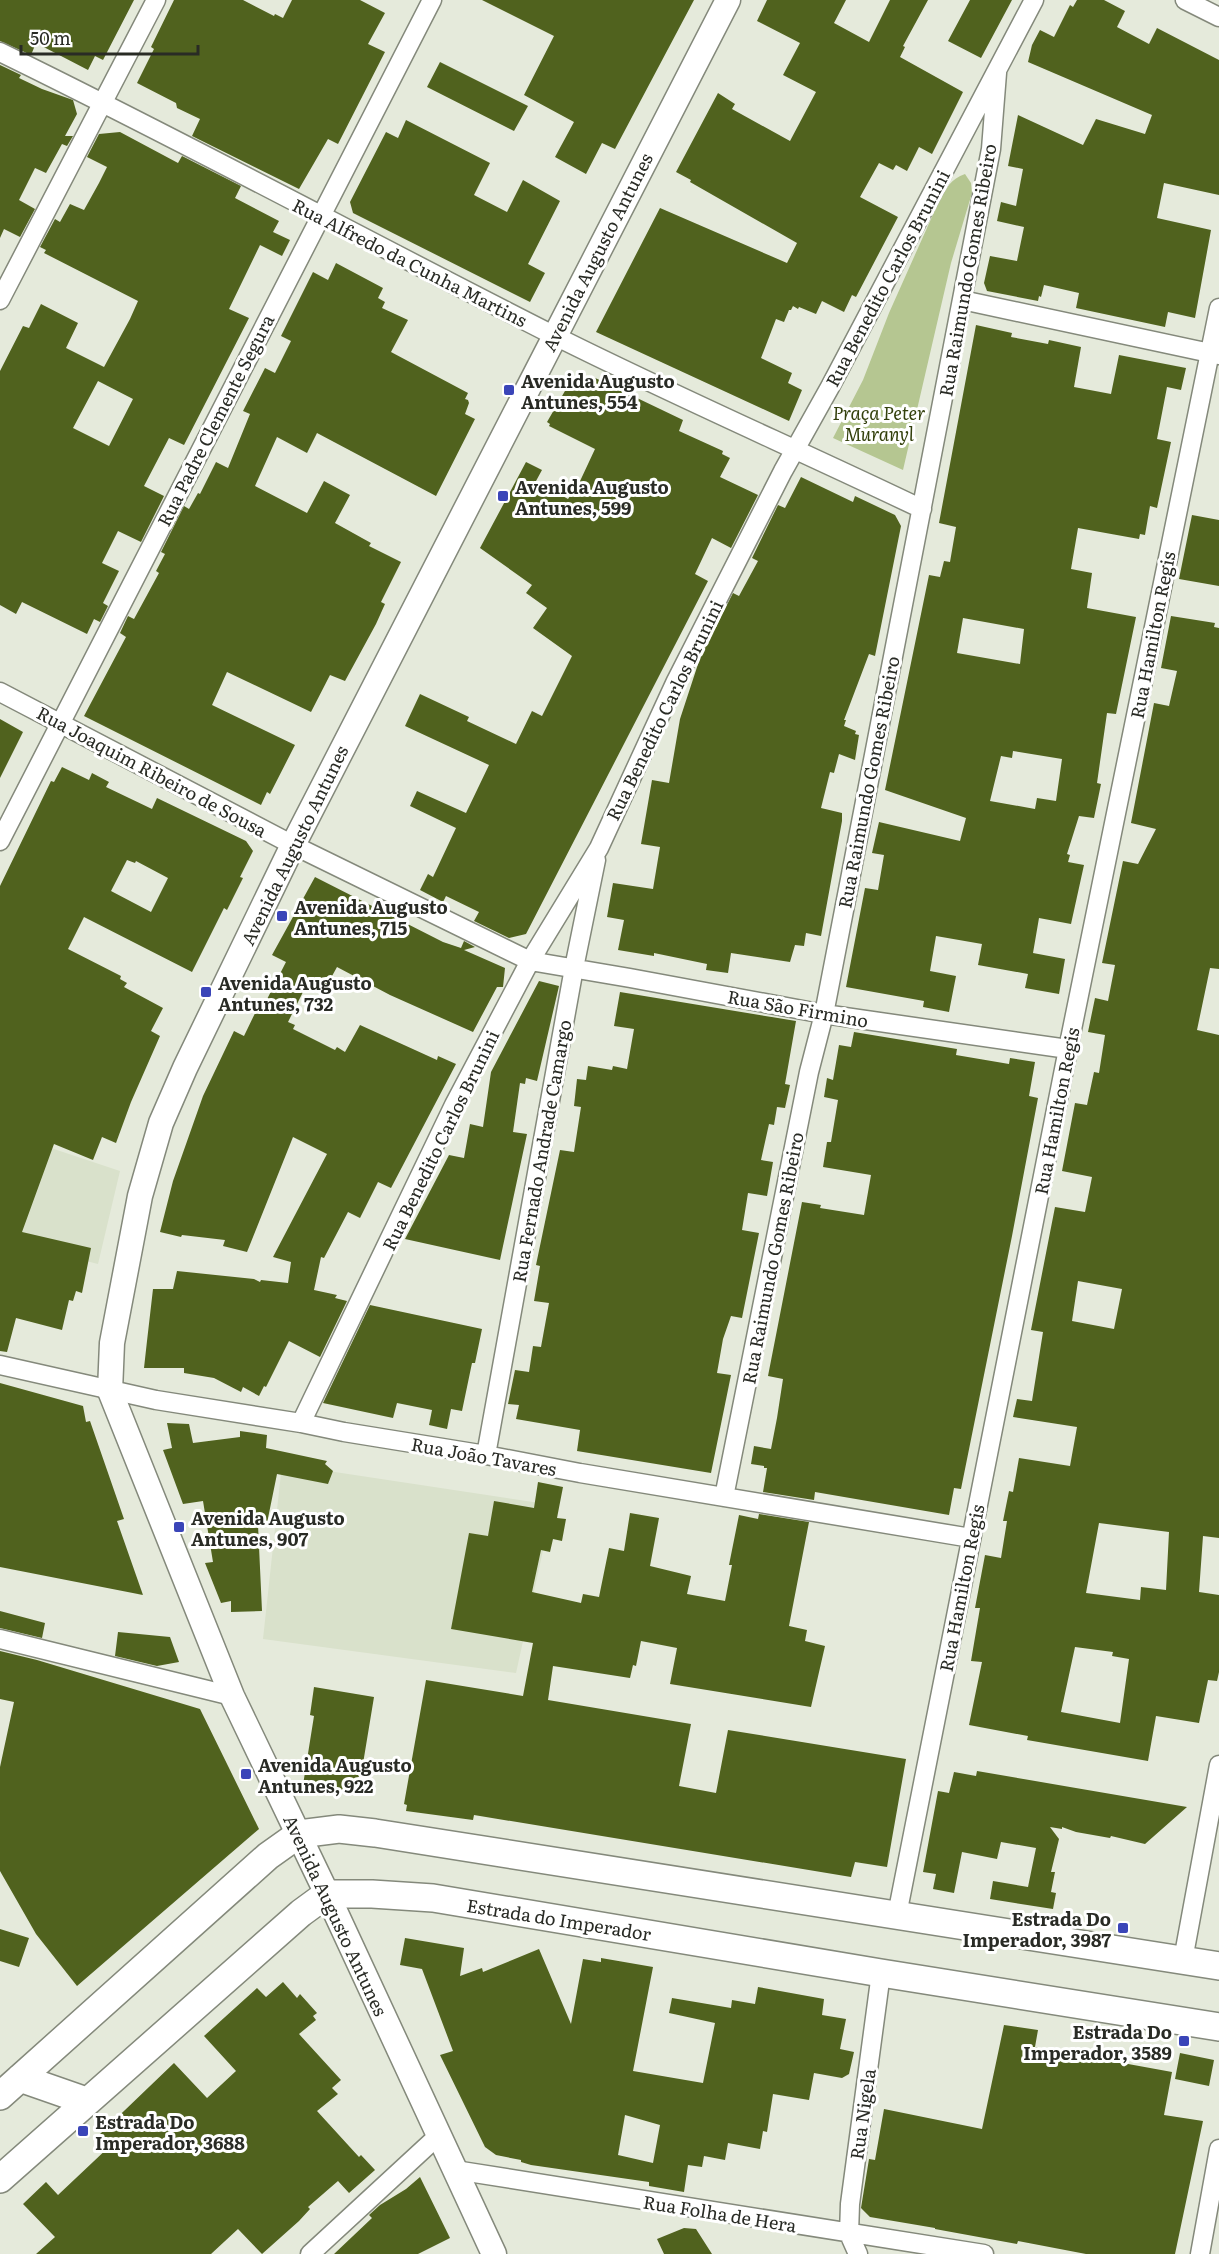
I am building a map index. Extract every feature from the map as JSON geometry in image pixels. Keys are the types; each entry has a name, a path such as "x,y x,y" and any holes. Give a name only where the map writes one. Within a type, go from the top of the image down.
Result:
{"main road":[{"path":"0,2096 268,1856 299,1834 339,1829 1219,1966"},
{"name":"Estrada do Imperador","path":"327,1894 372,1893 433,1898 1219,2027"},
{"path":"0,2179 301,1913 327,1894"},
{"path":"20,2078 86,2101"}],"street":[{"path":"0,300 156,0"},
{"name":"Rua Padre Clemente Segura","path":"0,841 432,0"},
{"name":"Avenida Augusto Antunes","path":"494,2254 299,1834 232,1696 110,1391 112,1343 140,1196 161,1123 185,1068 293,845 728,0"},
{"name":"Rua Benedito Carlos Brunini","path":"301,1423 454,1105 530,961 598,848 676,681 795,449 1034,0"},
{"path":"1185,0 1219,18"},
{"name":"Rua Alfredo da Cunha Martins","path":"0,52 102,102 554,335 922,509"},
{"name":"Rua Raimundo Gomes Ribeiro","path":"724,1497 807,1083 824,1014 962,300 991,148 998,65"},
{"path":"962,300 1214,354"},
{"name":"Rua Hamilton Regis","path":"897,1915 1068,1049 1214,354 1219,308"},
{"name":"Rua Joaquim Ribeiro de Sousa","path":"0,692 293,845 530,961"},
{"name":"Rua Fernado Andrade Camargo","path":"486,1455 574,968 598,848"},
{"name":"Rua São Firmino","path":"530,961 824,1014 1068,1049"},
{"name":"Rua João Tavares","path":"0,1365 156,1400 971,1538"},
{"path":"0,1640 232,1696"},
{"path":"1182,1960 1219,1765"},
{"name":"Rua Nigela","path":"858,2254 849,2234 850,2204 881,1973"},
{"path":"310,2254 439,2135"},
{"path":"1200,2254 1219,2149"},
{"name":"Rua Folha de Hera","path":"455,2170 984,2254"}],"shaded area":[{"path":"0,1131 120,1171 98,1264 0,1239"},
{"path":"282,1464 553,1505 516,1673 263,1639"}],"green space":[{"name":"Praça Peter Muranyl","path":"965,174 971,183 972,193 951,263 903,470 833,438 863,380 889,313 939,201 949,184"}],"building":[{"path":"0,0 134,0 103,60 95,56 88,70 36,43 31,55 0,41"},
{"path":"174,0 243,0 274,16 275,14 283,18 292,0 360,0 385,13 368,44 385,52 338,144 328,139 299,189 192,136 200,119 177,108 176,103 137,83 154,49 151,47"},
{"path":"482,0 694,0 615,149 602,143 586,174 555,157 574,122 524,95 554,36"},
{"path":"767,0 846,0 834,23 869,42 890,0 928,0 903,46 905,47 900,57 963,92 932,154 919,147 907,171 896,165 893,170 879,163 860,197 898,217 856,297 852,295 844,312 822,301 816,314 793,306 784,322 776,319 761,358 792,373 788,383 802,390 789,421 596,332 660,208 787,263 797,243 676,172 718,93 735,104 732,109 790,141 816,92 783,75 800,43 757,21"},
{"path":"970,0 1012,0 981,58 948,41"},
{"path":"1077,0 1104,0 1125,11 1117,27 1149,44 1157,28 1219,60 1219,195 1164,183 1157,218 1211,230 1195,318 1168,312 1165,327 1076,308 1079,293 1044,285 1038,301 987,291 984,283 990,256 1017,261 1024,227 997,221 1001,202 1016,206 1023,169 1008,166 1018,115 1083,145 1096,119 1145,134 1152,115 1028,62 1032,45 1040,30 1054,37 1070,5 1073,7"},
{"path":"440,62 528,106 514,131 427,87"},
{"path":"0,65 21,75 19,78 73,100 77,114 65,136 73,136 67,146 62,144 46,173 35,168 19,200 35,209 20,237 4,229 0,238"},
{"path":"406,120 490,163 474,195 507,212 523,180 560,201 528,264 545,273 530,302 353,213 350,202 386,132 398,138"},
{"path":"120,132 178,163 182,156 241,186 235,198 279,221 273,232 290,240 282,256 260,245 229,309 249,318 184,445 169,438 144,486 164,496 141,542 118,531 102,563 119,571 103,603 108,606 100,622 94,619 87,634 22,602 16,614 0,605 0,371 23,326 29,328 41,304 78,323 66,348 104,367 138,301 44,253 46,250 40,247 55,219 60,222 70,204 84,210 99,183 107,167 87,157 99,134","holes":["98,381 133,399 109,446 73,428"]},
{"path":"336,263 383,288 378,298 385,302 382,308 408,320 391,352 468,393 465,399 469,403 465,414 475,419 436,496 317,433 307,453 277,437 255,486 307,513 324,481 350,495 335,523 371,543 369,546 401,562 381,602 385,604 376,624 345,681 330,675 311,712 227,672 212,705 295,745 270,794 267,792 261,805 84,716 126,637 120,633 128,616 134,619 159,573 156,571 165,554 161,552 184,506 189,509 198,493 200,494 216,462 228,468 250,414 243,411 265,368 275,373 291,341 281,336 313,272 328,280"},
{"path":"976,325 1012,333 1011,337 1048,344 1049,340 1081,347 1074,387 1111,394 1119,355 1186,368 1181,390 1167,387 1157,439 1171,442 1157,508 1150,506 1145,535 1140,534 1139,539 1078,528 1071,569 1092,573 1087,608 1136,617 1116,714 1107,713 1097,783 1101,784 1094,818 1079,816 1067,854 1070,855 1068,862 1084,865 1071,924 1039,918 1033,953 1065,959 1059,994 1025,988 1028,974 978,965 982,944 936,936 930,971 956,976 949,1012 923,1007 924,1001 846,987 865,888 878,890 884,855 872,853 879,822 960,841 966,818 885,790 929,575 940,577 944,561 950,562 956,527 939,523","holes":["963,618 1024,629 1020,664 957,653","1013,751 1062,759 1056,801 1037,798 1035,809 990,801 1001,756 1012,758"]},
{"path":"589,375 683,420 679,431 723,451 722,454 730,458 720,477 758,495 731,548 712,538 695,574 708,581 526,934 509,938 474,921 479,912 446,896 443,902 420,890 428,874 433,877 456,828 410,806 417,791 466,813 489,765 405,726 420,694 469,717 467,721 516,744 532,711 542,716 572,656 533,628 547,608 526,593 532,585 480,548 526,462 542,470 536,481 568,499 572,493 574,494 595,449 549,426 547,422 569,384 581,391"},
{"path":"801,477 853,502 855,496 895,515 901,526 875,656 869,654 844,720 846,720 844,726 856,731 855,734 859,735 855,760 839,754 834,773 830,772 821,808 842,813 842,821 821,936 806,933 804,946 795,945 790,962 731,953 728,973 706,970 707,964 654,953 654,956 618,950 624,920 607,917 613,883 653,889 660,847 641,844 652,780 669,783 680,719 700,658 733,593 739,596 758,561 752,558 778,505 785,508"},
{"path":"1192,515 1219,520 1219,586 1179,579"},
{"path":"1171,616 1215,623 1214,627 1219,628 1219,969 1210,968 1197,1030 1219,1035 1219,1538 1203,1536 1199,1592 1219,1595 1219,1672 1217,1681 1208,1680 1199,1723 1156,1716 1148,1761 1027,1740 1028,1736 969,1725 982,1662 971,1661 980,1608 975,1608 985,1555 1001,1558 1007,1521 1003,1521 1009,1491 1013,1492 1019,1458 1070,1466 1077,1427 1013,1417 1017,1399 1032,1401 1043,1332 1031,1330 1055,1207 1085,1212 1092,1177 1062,1171 1075,1103 1087,1105 1094,1072 1099,1073 1105,1035 1088,1032 1095,998 1108,1001 1115,965 1102,963 1123,861 1138,864 1156,829 1131,823 1154,703 1169,706 1177,671 1161,668","holes":["1078,1281 1122,1289 1114,1329 1072,1321","1099,1523 1169,1532 1166,1590 1141,1587 1140,1600 1086,1593","1075,1647 1113,1652 1112,1656 1129,1659 1120,1723 1061,1712"]},
{"path":"0,719 23,732 0,778"},
{"path":"62,767 89,780 92,773 109,782 106,787 152,809 157,798 246,841 253,851 227,910 224,908 192,972 84,917 68,949 121,976 120,979 127,983 124,987 163,1008 151,1031 160,1036 116,1143 102,1137 93,1160 54,1144 22,1232 91,1248 82,1293 76,1291 73,1301 69,1300 62,1330 16,1318 7,1352 0,1351 0,886 51,781 54,782","holes":["127,860 135,863 136,861 168,878 151,912 111,891"]},
{"path":"315,877 443,942 461,948 464,941 475,947 464,950 505,968 503,987 497,987 473,1032 390,995 337,967 326,987 309,980 288,1022 295,1025 293,1029 335,1050 337,1047 345,1052 360,1025 437,1060 438,1056 456,1064 391,1188 378,1182 360,1218 348,1212 324,1258 321,1257 314,1290 337,1295 335,1298 347,1301 320,1357 289,1341 266,1387 264,1386 259,1396 243,1387 241,1392 214,1378 184,1373 184,1368 144,1368 153,1289 173,1289 177,1271 254,1279 260,1282 261,1280 288,1283 291,1262 273,1257 327,1154 293,1137 247,1252 223,1246 225,1240 182,1235 181,1237 160,1232 173,1181 203,1096 234,1031 244,1036 258,1007 262,1009 286,962 272,955"},
{"path":"539,981 559,986 537,1081 526,1078 525,1084 520,1083 513,1132 527,1134 500,1260 405,1239 449,1155 464,1158 470,1124 483,1127 491,1072"},
{"path":"620,992 796,1021 785,1084 790,1085 785,1108 777,1107 774,1125 769,1124 761,1160 773,1162 767,1196 748,1193 742,1230 759,1233 742,1318 731,1316 723,1339 717,1373 731,1375 711,1473 577,1451 580,1430 516,1419 519,1405 508,1404 515,1370 529,1372 533,1346 541,1347 549,1303 534,1301 540,1266 536,1265 560,1150 574,1152 581,1107 574,1106 577,1079 586,1080 588,1066 612,1070 613,1066 627,1069 634,1029 614,1026"},
{"path":"854,1032 957,1049 956,1055 1009,1064 1010,1058 1035,1062 1029,1096 1038,1098 1012,1236 961,1489 954,1488 949,1515 815,1492 814,1500 763,1492 767,1468 751,1464 754,1446 771,1449 783,1379 768,1376 802,1202 821,1205 820,1208 864,1215 871,1175 823,1167 827,1142 831,1142 838,1100 824,1097 827,1078 833,1080 839,1045 851,1047"},
{"path":"370,1305 482,1329 462,1411 451,1409 447,1429 429,1425 432,1410 397,1403 393,1418 323,1403"},
{"path":"0,1383 83,1406 86,1422 90,1421 124,1519 117,1521 143,1595 0,1567"},
{"path":"167,1423 189,1424 193,1443 240,1437 240,1431 267,1435 266,1448 327,1461 325,1464 333,1471 328,1484 277,1474 267,1523 258,1525 262,1611 231,1612 231,1601 221,1603 205,1563 213,1562 203,1501 183,1504 163,1450 172,1448"},
{"path":"538,1482 563,1487 557,1518 566,1519 562,1541 553,1539 550,1552 541,1550 532,1592 581,1603 583,1594 599,1597 609,1548 624,1551 630,1513 659,1518 650,1566 691,1576 687,1594 725,1601 732,1565 729,1565 739,1515 758,1519 759,1514 809,1522 789,1626 807,1630 805,1641 825,1646 811,1707 670,1684 677,1648 641,1641 636,1666 633,1665 630,1678 553,1666 548,1700 691,1724 679,1786 716,1793 728,1730 906,1759 887,1867 855,1862 851,1877 474,1815 473,1820 406,1811 407,1805 404,1804 426,1680 523,1696 533,1643 451,1629 469,1533 488,1536 494,1501 534,1508"},
{"path":"0,1611 45,1623 42,1638 0,1628"},
{"path":"118,1632 170,1637 179,1662 157,1666 115,1656"},
{"path":"0,1651 200,1709 259,1829 77,1986 36,1934 0,1871 0,1767 14,1702 0,1699"},
{"path":"314,1687 374,1697 358,1794 303,1785 314,1716 310,1715"},
{"path":"977,1771 1187,1807 1145,1844 1111,1836 1110,1838 1076,1832 1062,1827 1062,1829 1050,1827 1059,1839 1051,1872 1055,1872 1051,1892 1056,1893 1053,1909 990,1899 993,1881 1028,1887 1036,1848 1001,1842 997,1859 962,1852 954,1893 933,1889 936,1874 923,1872 938,1791 949,1793 954,1772 976,1776"},
{"path":"0,1929 29,1938 19,1967 0,1961"},
{"path":"405,1938 464,1948 460,1976 482,1968 483,1972 539,1949 571,2024 583,1959 601,1962 601,1958 653,1967 633,2071 703,2083 715,2023 669,2013 672,1998 731,2008 732,2000 755,2004 758,1987 824,1999 822,2015 846,2019 840,2049 854,2052 849,2074 842,2078 814,2073 809,2100 773,2094 767,2132 763,2131 760,2149 728,2143 725,2160 704,2156 702,2167 688,2165 684,2192 649,2186 649,2182 531,2165 521,2160 496,2155 485,2147 440,2055 453,2051 422,1969 400,1965","holes":["625,2115 660,2125 653,2163 618,2155"]},
{"path":"283,1982 297,1998 300,1994 317,2013 313,2016 316,2020 299,2034 341,2080 332,2088 338,2094 317,2111 359,2157 361,2155 375,2170 349,2193 338,2181 308,2207 310,2209 299,2221 262,2254 238,2229 211,2254 36,2254 55,2237 23,2204 46,2182 58,2195 111,2145 100,2134 174,2063 207,2098 236,2071 204,2036 257,1988 266,1997"},
{"path":"1004,2025 1038,2030 1035,2047 1172,2072 1164,2115 1203,2121 1175,2254 1086,2254 1018,2241 1017,2244 870,2217 861,2208 869,2159 875,2160 884,2109 982,2129"},
{"path":"1180,2053 1214,2060 1209,2086 1175,2079"},
{"path":"420,2177 450,2238 418,2254 334,2254 372,2218 369,2215 380,2205 406,2189"},
{"path":"684,2228 696,2229 712,2254 664,2254 657,2239"}],"place":[{"name":"Avenida Augusto Antunes, 554","path":"509,390"},
{"name":"Avenida Augusto Antunes, 599","path":"503,496"},
{"name":"Avenida Augusto Antunes, 715","path":"282,916"},
{"name":"Avenida Augusto Antunes, 732","path":"206,992"},
{"name":"Avenida Augusto Antunes, 907","path":"179,1527"},
{"name":"Avenida Augusto Antunes, 922","path":"246,1774"},
{"name":"Estrada Do Imperador, 3987","path":"1123,1928"},
{"name":"Estrada Do Imperador, 3589","path":"1184,2041"},
{"name":"Estrada Do Imperador, 3688","path":"83,2131"}]}
